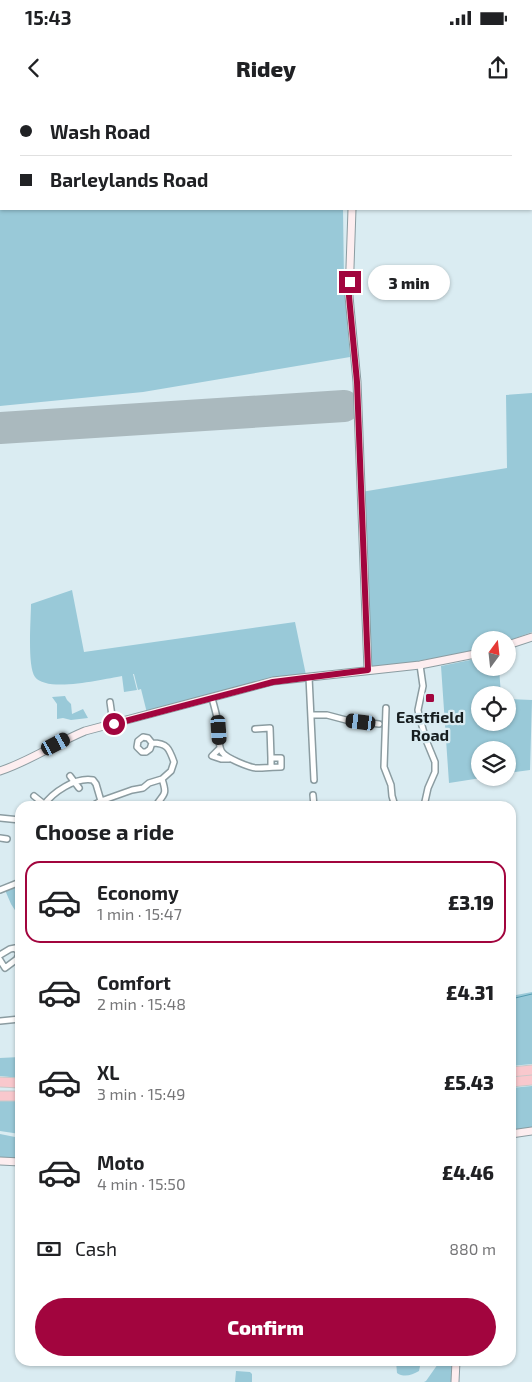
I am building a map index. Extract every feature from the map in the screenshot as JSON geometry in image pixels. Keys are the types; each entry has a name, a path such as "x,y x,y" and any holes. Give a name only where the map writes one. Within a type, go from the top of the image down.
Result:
{"highway":[{"path":"516,1072 532,1070"},
{"path":"516,1082 532,1080"},
{"path":"0,1082 15,1083"},
{"path":"0,1086 15,1087"},
{"path":"0,1096 15,1096"}],"street":[{"path":"352,210 349,296 357,382 368,670"},
{"path":"516,642 532,637"},
{"path":"0,771 21,763 85,731 273,682 420,665 471,655"},
{"path":"420,665 423,686 418,710 435,762 435,772 425,801"},
{"path":"309,677 314,780"},
{"path":"212,698 218,724 220,748 225,756 250,767 281,767 281,758 271,758"},
{"path":"110,702 114,724"},
{"path":"386,708 384,767 391,785 394,801"},
{"path":"311,715 339,715 346,720 379,724"},
{"path":"255,729 270,728 271,767"},
{"path":"47,801 50,797 68,786 77,785 86,780 93,780 101,801 143,788 149,783 162,779 171,771 174,762 172,755 163,743 152,743"},
{"path":"205,758 212,756 220,748"},
{"path":"212,756 221,759 232,759"},
{"path":"70,776 77,785"},
{"path":"160,801 164,795 165,788 162,779"},
{"path":"313,795 314,801"},
{"path":"34,796 40,801"},
{"path":"0,818 15,820"},
{"path":"0,838 7,839"},
{"path":"0,890 15,884"},
{"path":"0,955 12,948 15,949"},
{"path":"0,960 5,968 15,961"},
{"path":"0,1021 15,1020"},
{"path":"516,1134 532,1132"},
{"path":"0,1161 15,1162"},
{"path":"455,1382 456,1366"}],"shaded area":[{"path":"0,210 343,210 344,281 350,357 143,392 0,406"},
{"path":"532,393 532,632 516,638 516,631 471,631 471,652 389,668 368,670 361,492 507,468 506,395"},
{"path":"72,590 84,652 295,622 306,675 147,713 141,689 138,690 134,674 137,690 124,692 122,676 63,685 41,682 35,677 31,663 31,604"},
{"path":"471,660 471,676 500,676 500,686 471,686 471,731 516,731 516,699 532,700 530,770 516,772 516,741 471,741 471,780 449,783 441,666"},
{"path":"65,696 71,704 72,714 83,709 88,718 57,719 57,704 52,697"},
{"path":"15,886 15,910 11,904 5,890"},
{"path":"532,992 532,1064 516,1066 516,995"},
{"path":"15,1057 15,1078 0,1076 0,1058"},
{"path":"532,1086 532,1128 516,1130 516,1088"},
{"path":"0,1100 15,1101 15,1133 0,1131"},
{"path":"0,1134 15,1137 15,1160 0,1159"},
{"path":"396,1366 420,1366 419,1371 414,1374 400,1375 397,1373"},
{"path":"436,1366 452,1366 451,1382 424,1382"},
{"path":"236,1371 250,1372 252,1374 252,1382 235,1382"}],"waterway":[{"path":"516,998 532,994"}],"runway":[{"path":"0,428 344,406"}],"place":[{"name":"Eastfield Road","path":"430,698"}],"route":[{"path":"114,724 273,682 368,670 357,382 349,296 350,282"}]}
